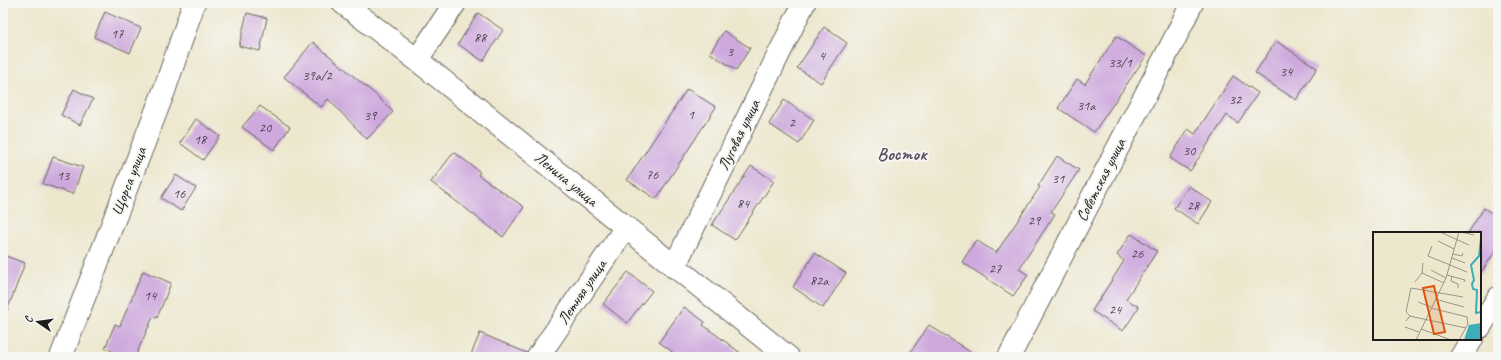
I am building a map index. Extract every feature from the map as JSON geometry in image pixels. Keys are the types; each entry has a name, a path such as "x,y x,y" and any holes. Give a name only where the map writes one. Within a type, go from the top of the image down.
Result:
{"street":[{"name":"Щорса улица","path":"61,357 164,92 194,3"},
{"name":"Ленина улица","path":"343,3 417,60 788,357"},
{"path":"417,60 455,3"},
{"name":"Луговая улица","path":"674,267 804,3"},
{"name":"Советская улица","path":"1009,357 1192,3"},
{"name":"Летняя улица","path":"538,357 626,227"},
{"path":"1481,325 1498,298"},
{"path":"1461,357 1471,340"}],"building":[{"path":"105,12 141,28 130,53 94,37"},
{"path":"247,13 267,18 260,51 239,46"},
{"path":"478,13 503,30 483,61 458,44"},
{"path":"824,27 847,43 821,83 797,68"},
{"path":"724,31 750,48 736,70 710,53"},
{"path":"1116,36 1146,56 1094,132 1058,108 1077,79 1085,84"},
{"path":"1276,41 1317,68 1296,100 1255,73"},
{"path":"313,42 376,95 393,112 367,139 328,99 321,107 284,77"},
{"path":"1233,76 1258,93 1238,123 1227,115 1190,171 1170,158 1188,129 1195,134"},
{"path":"74,89 93,99 80,125 61,115"},
{"path":"687,89 716,107 656,199 627,180"},
{"path":"784,100 814,120 799,144 769,124"},
{"path":"260,106 290,127 274,150 242,127"},
{"path":"196,119 220,136 203,160 180,143"},
{"path":"454,152 480,172 478,175 524,207 503,237 431,182"},
{"path":"1057,156 1079,170 1051,212 1055,214 1019,269 1028,275 1013,296 962,262 976,240 996,253 1040,187 1038,186"},
{"path":"53,157 83,167 73,194 43,184"},
{"path":"751,166 774,181 735,240 712,225"},
{"path":"176,175 196,188 181,211 161,198"},
{"path":"1189,186 1212,202 1198,224 1174,208"},
{"path":"1484,208 1498,217 1498,247 1481,272 1481,232 1469,232"},
{"path":"1131,234 1157,251 1126,299 1139,307 1123,331 1092,311 1124,261 1117,255"},
{"path":"815,253 846,273 823,308 793,287"},
{"path":"3,255 25,263 5,316 3,315"},
{"path":"143,271 171,283 157,318 153,317 135,357 126,357 105,348 115,324 120,326"},
{"path":"628,272 652,291 627,323 603,304"},
{"path":"684,307 705,322 703,325 746,357 679,357 659,342"},
{"path":"929,325 978,357 907,357"},
{"path":"480,333 527,353 526,357 470,357"}],"district":[{"name":"Восток","path":"902,154"}]}
